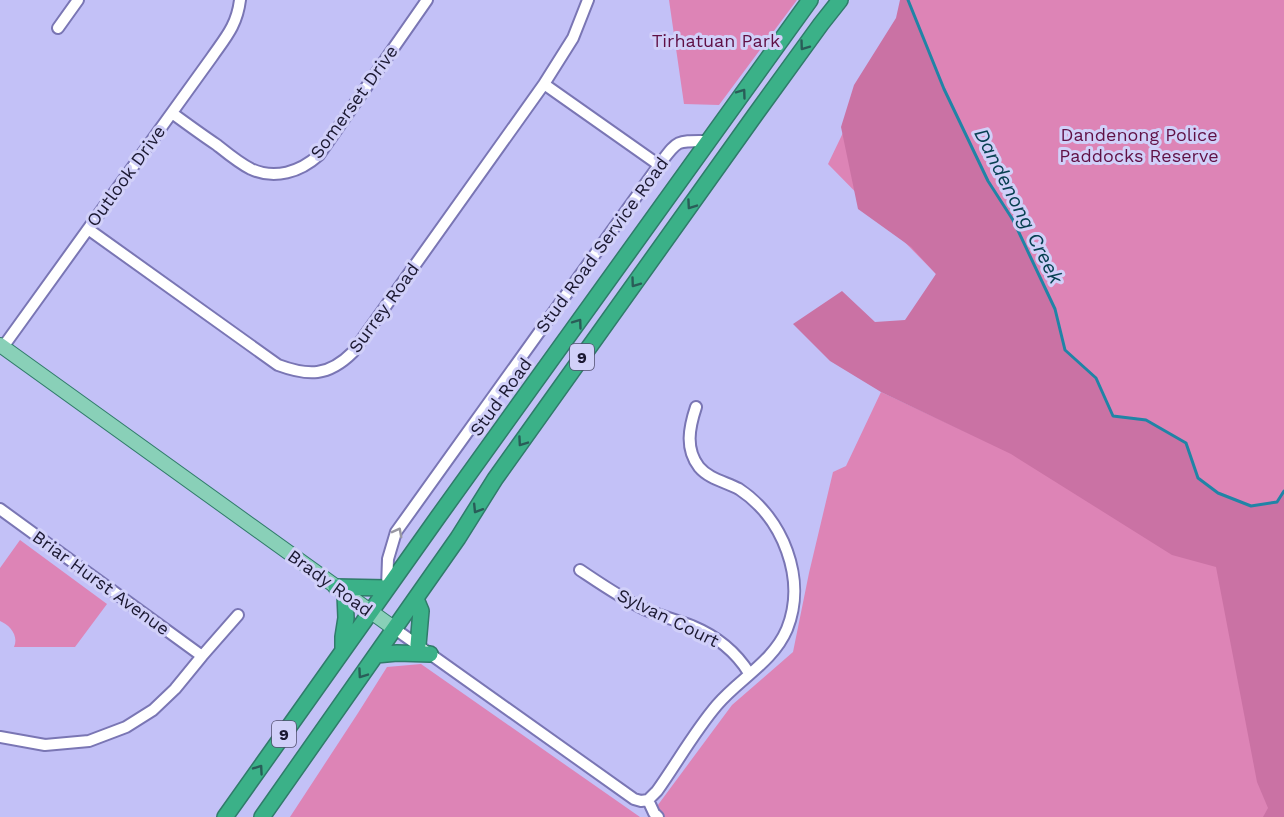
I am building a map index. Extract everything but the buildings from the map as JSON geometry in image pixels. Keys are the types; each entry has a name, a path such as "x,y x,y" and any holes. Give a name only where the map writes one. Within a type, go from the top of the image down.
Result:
{"highway":[{"name":"Stud Road","path":"225,817 810,0"},
{"name":"9","path":"262,817 416,599 501,471 781,78 840,0"},
{"path":"343,651 346,618 341,590 387,588"},
{"path":"376,655 424,650 421,611 416,599"}],"main road":[{"name":"Brady Road","path":"2,346 394,629"}],"street":[{"path":"58,28 78,0"},
{"name":"Outlook Drive","path":"2,346 234,24 240,0"},
{"name":"Somerset Drive","path":"172,113 249,168 275,174 286,173 305,166 319,155 427,0"},
{"name":"Surrey Road","path":"88,229 278,365 297,372 310,373 321,372 340,364 353,352 544,84 573,38 588,0"},
{"path":"544,84 659,165"},
{"name":"Stud Road Service Road","path":"387,588 388,559 396,532 659,165 676,143 709,141"},
{"path":"658,817 648,800 657,791 712,711 772,653 782,640 794,600 792,566 787,550 765,512 738,489 707,474 695,461 689,445 696,407"},
{"name":"Briar Hurst Avenue","path":"0,509 202,656"},
{"name":"Sylvan Court","path":"580,570 643,608 709,634 741,660 749,673"},
{"path":"0,737 45,745 89,741 126,727 153,710 175,689 238,615"},
{"name":"Brady Road","path":"394,629 634,799 648,800"}],"green space":[{"name":"Tirhatuan Park","path":"669,0 797,0 719,105 684,104"},
{"name":"Dandenong Police Paddocks Reserve","path":"908,0 1284,0 1284,817 649,817 732,705 793,652 833,472 846,466 881,392 992,444 887,381 936,274 828,164 890,35 913,12"},
{"path":"20,540 107,604 75,647 14,647 13,631 0,621 0,568"},
{"path":"421,664 640,817 290,817 387,667"}],"shaded area":[{"path":"900,0 908,0 944,89 988,181 1013,220 1055,309 1065,350 1096,378 1113,416 1146,420 1186,443 1198,478 1218,493 1251,506 1277,502 1284,491 1284,817 1263,817 1268,808 1257,782 1216,567 1172,555 1011,454 881,392 830,361 793,324 842,291 875,322 905,320 936,274 911,247 858,209 841,127 854,85 896,18"}],"waterway":[{"name":"Dandenong Creek","path":"908,0 944,89 988,181 1013,220 1055,309 1065,350 1096,378 1113,416 1146,420 1186,443 1198,478 1218,493 1251,506 1277,502 1284,491"}]}
